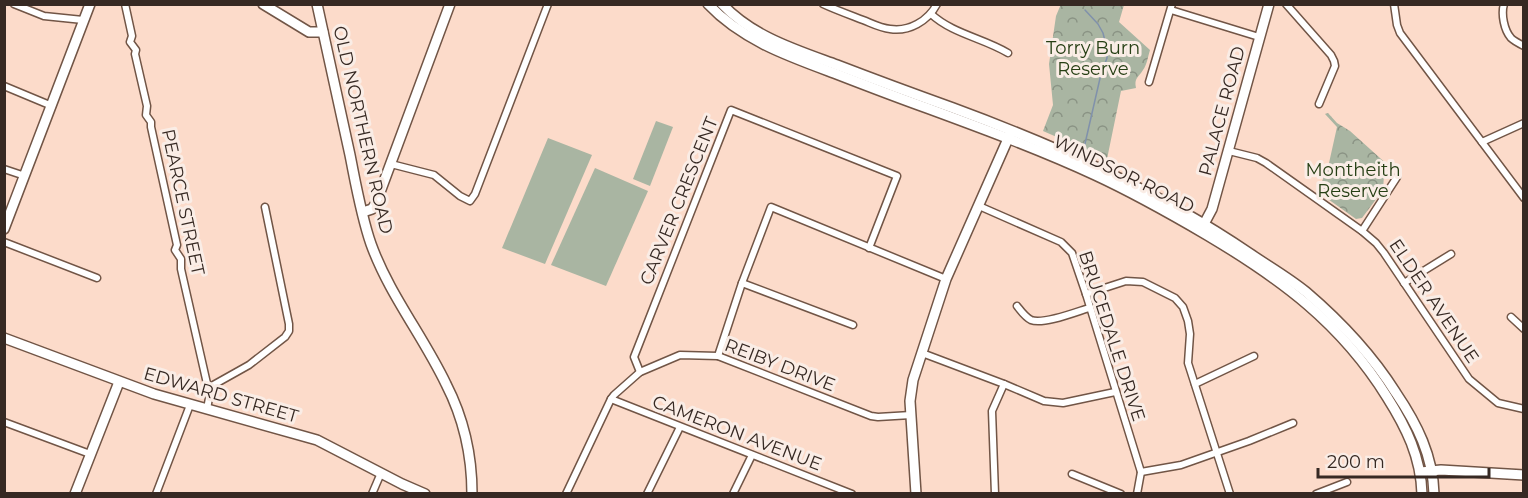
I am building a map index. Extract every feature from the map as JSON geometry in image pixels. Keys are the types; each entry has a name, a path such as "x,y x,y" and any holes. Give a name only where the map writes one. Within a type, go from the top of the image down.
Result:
{"main road":[{"path":"4,229 90,4"},
{"path":"263,4 309,32 323,32"},
{"name":"OLD NORTHERN ROAD","path":"317,4 371,242 385,275 453,397 466,444 472,494"},
{"path":"363,212 372,209 376,203 450,4"},
{"name":"WINDSOR ROAD","path":"708,4 717,15 735,29 789,56 1055,148 1119,177 1218,232 1304,290 1342,325 1388,379 1422,437 1432,471 1434,494"},
{"name":"WINDSOR ROAD","path":"722,4 732,15 751,29 775,41 1010,134 1096,176 1172,214 1272,276 1338,332 1360,356 1397,412 1407,432 1421,472 1422,494"},
{"name":"PALACE ROAD","path":"1204,224 1212,209 1269,4"},
{"path":"916,494 910,393 946,279 1010,134"},
{"name":"EDWARD STREET","path":"4,338 154,394 317,440 425,494"},
{"path":"75,494 119,382"},
{"path":"1421,472 1441,470 1524,475"}],"street":[{"path":"14,4 44,16 83,20"},
{"name":"PEARCE STREET","path":"125,4 132,36 130,42 136,50 147,106 146,115 151,122 177,245 175,250 181,259 181,269 208,388 207,409"},
{"path":"391,164 434,175 460,196 470,201 475,194 548,4"},
{"path":"823,4 889,29 922,22 937,4"},
{"path":"1286,4 1334,60 1335,66 1319,104"},
{"path":"1394,4 1400,33 1524,198"},
{"path":"1504,4 1502,10 1504,25 1510,38 1524,46"},
{"path":"1149,82 1172,7 1259,37"},
{"path":"931,14 949,28 1008,53"},
{"path":"4,86 52,106"},
{"name":"CARVER CRESCENT","path":"640,372 634,357 731,110 897,176 869,248"},
{"path":"1482,142 1524,123"},
{"name":"ELDER AVENUE","path":"1228,151 1257,158 1266,163 1376,243 1469,379 1498,403 1524,409"},
{"path":"4,169 25,176"},
{"path":"1362,231 1396,177"},
{"name":"BRUCEDALE DRIVE","path":"979,206 1046,235 1066,246 1072,253 1141,472 1137,494"},
{"path":"208,388 249,365 285,337 288,331 289,324 265,207"},
{"path":"718,356 742,283 771,207 946,279"},
{"path":"4,242 97,278"},
{"path":"1404,283 1451,254"},
{"path":"1086,294 1126,281 1143,282 1175,298 1183,307 1190,334 1188,363 1230,494"},
{"path":"742,283 853,325"},
{"path":"1017,306 1025,316 1034,321 1089,308"},
{"path":"1511,317 1524,329"},
{"path":"922,353 1044,401 1063,403 1115,392"},
{"name":"REIBY DRIVE","path":"566,494 611,399 640,372 680,355 718,356 871,416 911,415"},
{"path":"1195,384 1254,356"},
{"path":"994,494 992,411 1004,384"},
{"name":"CAMERON AVENUE","path":"611,399 852,494"},
{"path":"156,494 190,405"},
{"path":"4,422 90,454"},
{"path":"1141,472 1181,465 1293,423"},
{"path":"647,494 681,427"},
{"path":"733,494 752,455"},
{"path":"372,494 381,472"},
{"path":"1072,474 1121,494"},
{"path":"1320,493 1347,482"}],"green space":[{"name":"Torry Burn Reserve","path":"1061,4 1124,5 1119,22 1150,50 1146,66 1136,80 1136,88 1121,91 1107,159 1043,131 1053,105 1049,64 1056,16"},
{"name":"Montheith Reserve","path":"1328,113 1390,167 1384,175 1383,190 1362,218 1356,219 1318,192 1329,163 1337,127 1325,114"},
{"path":"656,121 673,127 650,186 633,179"},
{"path":"548,138 592,155 545,264 502,248"},
{"path":"595,168 648,191 606,286 551,265"}],"waterway":[{"path":"1084,148 1101,74 1107,58 1103,33 1085,10"}]}
